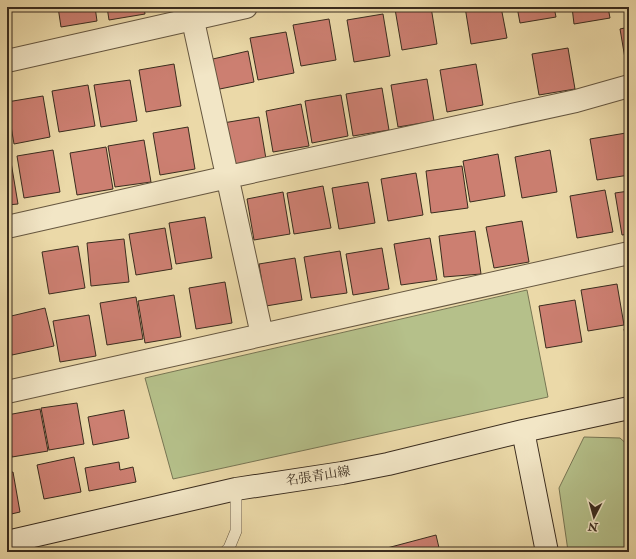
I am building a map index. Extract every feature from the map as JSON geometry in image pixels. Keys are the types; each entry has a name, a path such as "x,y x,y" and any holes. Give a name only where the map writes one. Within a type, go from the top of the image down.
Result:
{"street":[{"path":"7,61 191,13 246,7"},
{"path":"191,13 262,335"},
{"path":"7,227 576,100 629,86"},
{"path":"7,392 629,254"},
{"name":"名張青山線","path":"7,542 236,490 388,464 523,431 629,408"},
{"path":"523,431 547,552"}],"lane":[{"path":"230,551 236,531 236,490"}],"green space":[{"path":"527,290 548,397 173,479 145,378"},
{"path":"584,437 620,438 629,446 629,552 568,551 559,488"}],"building":[{"path":"58,7 95,7 97,21 61,27"},
{"path":"107,7 144,7 145,14 109,20"},
{"path":"404,7 431,7 437,44 402,50 395,9"},
{"path":"465,7 501,7 507,38 471,44"},
{"path":"517,7 554,7 556,17 520,23"},
{"path":"572,7 608,7 610,18 574,24"},
{"path":"383,14 390,56 354,62 347,20"},
{"path":"329,19 336,60 301,66 293,25"},
{"path":"629,27 629,70 627,70 620,29"},
{"path":"286,32 294,73 258,80 250,38"},
{"path":"568,48 575,89 539,95 532,54"},
{"path":"248,51 254,82 210,91 204,61"},
{"path":"174,64 181,106 146,112 139,70"},
{"path":"476,64 483,105 447,112 440,70"},
{"path":"427,79 434,121 398,127 391,85"},
{"path":"130,80 137,121 101,127 94,85"},
{"path":"88,85 95,126 59,132 52,91"},
{"path":"382,88 389,130 353,136 346,94"},
{"path":"341,95 348,136 312,143 305,101"},
{"path":"43,96 50,137 14,144 7,102"},
{"path":"301,104 309,146 273,152 266,111"},
{"path":"259,117 266,159 230,165 223,123"},
{"path":"188,127 195,169 160,175 153,133"},
{"path":"626,133 629,150 629,175 597,180 590,139"},
{"path":"144,140 151,182 115,187 108,146"},
{"path":"106,147 113,189 77,195 70,153"},
{"path":"53,150 60,192 24,198 17,156"},
{"path":"550,150 557,192 522,198 515,157"},
{"path":"498,154 505,196 470,202 463,161"},
{"path":"11,162 18,204 7,205 7,163"},
{"path":"462,166 468,208 431,213 426,171"},
{"path":"416,173 423,215 388,221 381,179"},
{"path":"368,182 375,223 339,229 332,188"},
{"path":"323,186 331,228 294,234 287,193"},
{"path":"605,190 613,232 577,238 570,196"},
{"path":"629,191 629,234 622,235 615,193"},
{"path":"283,192 290,234 254,240 247,199"},
{"path":"205,217 212,258 176,264 169,223"},
{"path":"522,221 529,262 494,268 486,227"},
{"path":"165,228 172,269 136,275 129,234"},
{"path":"475,231 481,274 444,277 439,236"},
{"path":"430,238 437,280 401,285 394,244"},
{"path":"124,239 129,282 91,286 87,243"},
{"path":"78,246 85,288 49,294 42,252"},
{"path":"382,248 389,289 353,295 346,254"},
{"path":"340,251 347,293 311,298 304,257"},
{"path":"295,258 302,300 266,306 259,264"},
{"path":"225,282 232,323 196,329 189,288"},
{"path":"617,284 624,325 588,331 581,290"},
{"path":"174,295 181,337 145,343 138,301"},
{"path":"136,297 143,339 107,345 100,303"},
{"path":"575,300 582,342 546,348 539,306"},
{"path":"45,308 54,346 12,355 7,331 7,317"},
{"path":"89,315 96,356 60,362 53,321"},
{"path":"629,328 629,355 624,329"},
{"path":"7,345 11,369 7,370"},
{"path":"77,403 84,444 49,450 41,408"},
{"path":"40,409 48,451 12,457 7,430 7,415"},
{"path":"124,410 129,438 93,445 88,417"},
{"path":"74,457 81,492 44,499 37,465"},
{"path":"119,462 120,470 133,467 136,482 89,491 85,468"},
{"path":"13,472 20,512 7,515 7,473"},
{"path":"436,535 440,552 372,552"}]}
